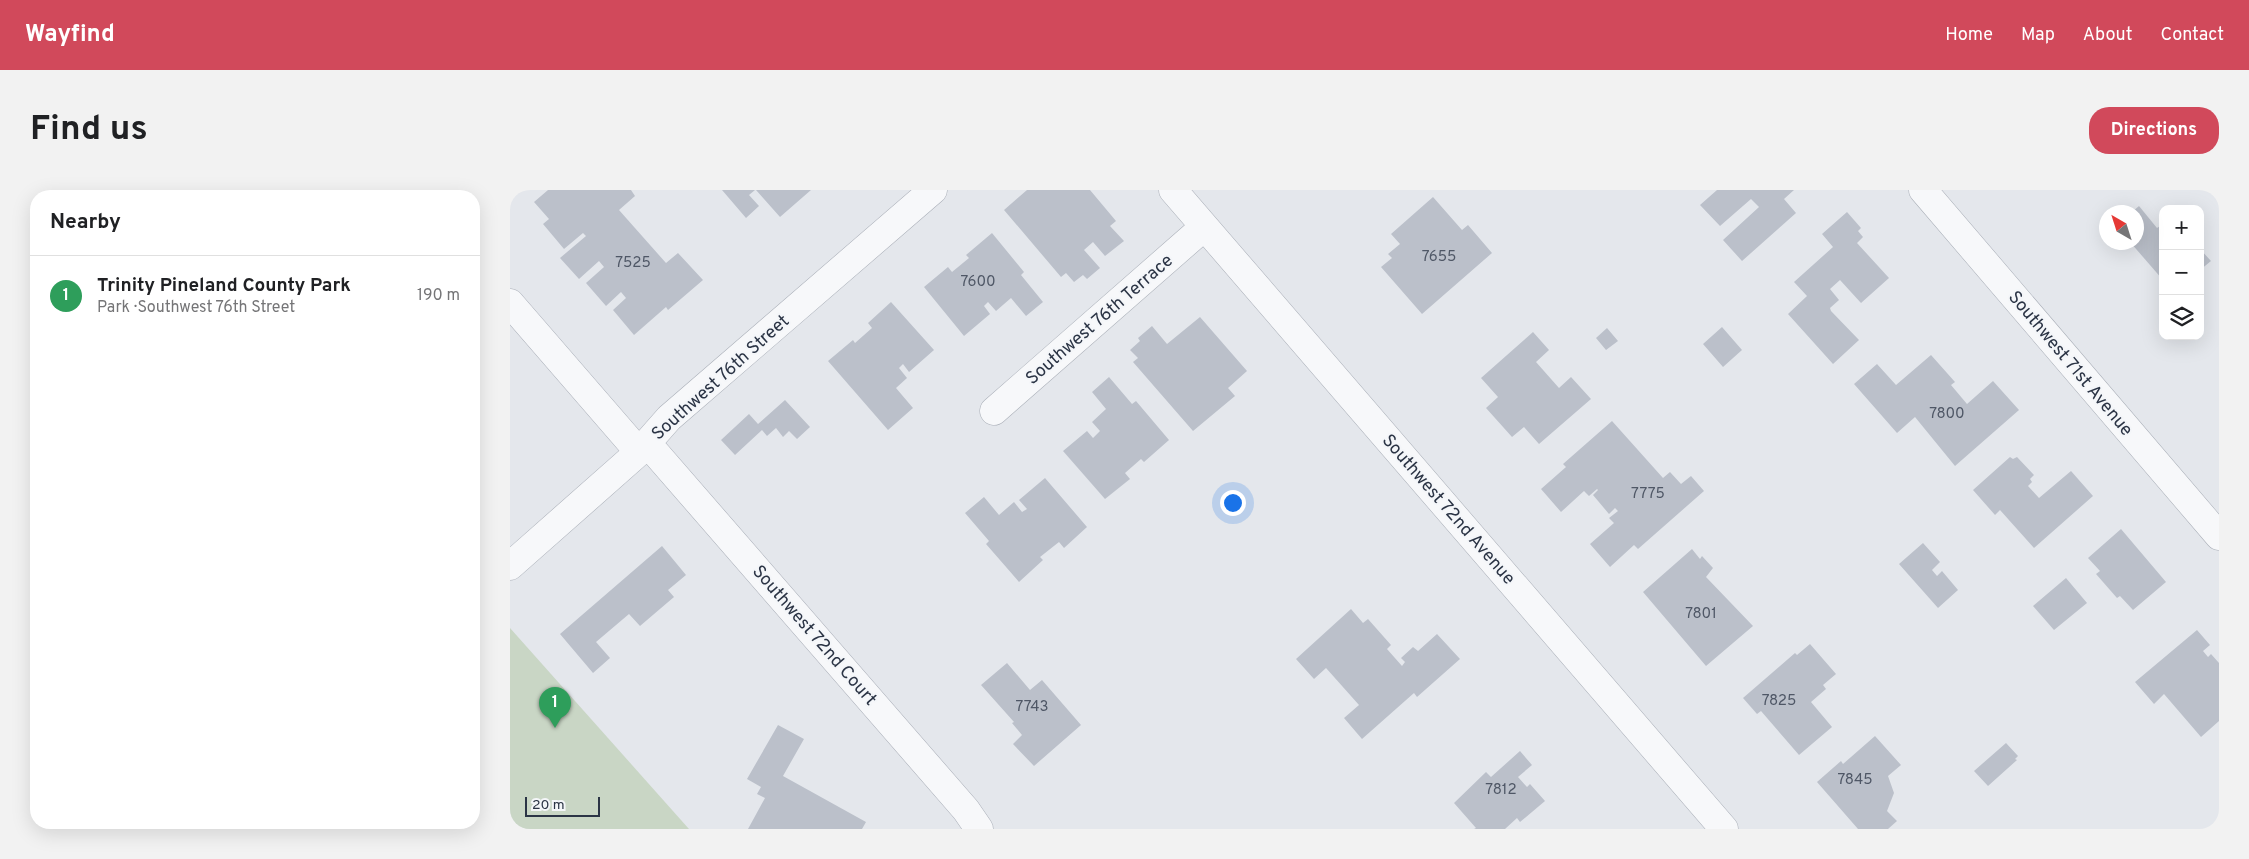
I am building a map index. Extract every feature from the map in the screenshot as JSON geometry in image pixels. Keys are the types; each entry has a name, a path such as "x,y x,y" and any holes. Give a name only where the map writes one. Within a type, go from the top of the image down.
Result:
{"street":[{"name":"Southwest 76th Street","path":"510,566 643,448 669,418 933,190"},
{"name":"Southwest 72nd Avenue","path":"1173,190 1724,829"},
{"name":"Southwest 71st Avenue","path":"1923,190 2219,536"},
{"name":"Southwest 76th Terrace","path":"994,411 1204,227"},
{"name":"Southwest 72nd Court","path":"510,303 643,448 966,810 980,829"}],"green space":[{"path":"510,628 689,829 510,829"}],"building":[{"path":"548,190 631,190 635,196 619,210 666,263 678,253 703,280 668,310 666,307 634,335 613,310 626,298 621,292 606,306 586,283 604,267 599,261 579,279 560,258 586,236 583,233 564,249 543,224 549,219 534,202"},
{"path":"722,190 755,190 749,195 759,206 746,218"},
{"path":"756,190 811,190 780,217"},
{"path":"1027,190 1090,190 1116,221 1110,226 1124,241 1105,256 1093,242 1084,250 1100,268 1087,279 1083,275 1074,282 1066,273 1061,277 1004,210"},
{"path":"1717,190 1794,190 1784,199 1796,213 1742,261 1723,240 1759,207 1751,199 1720,226 1700,205"},
{"path":"1433,197 1462,230 1468,225 1492,253 1422,314 1381,267 1392,258 1388,254 1400,244 1391,234"},
{"path":"1847,212 1861,228 1858,231 1863,237 1857,243 1889,278 1861,303 1840,280 1830,289 1839,300 1830,308 1831,311 1859,340 1833,364 1788,314 1807,296 1794,282 1833,247 1822,234"},
{"path":"2144,212 2157,228 2159,227 2159,275 2137,250 2144,250"},
{"path":"992,233 1024,272 1021,275 1043,302 1026,316 1011,298 996,311 988,302 984,306 990,314 964,336 924,287 948,267 952,272 969,258 966,255"},
{"path":"2204,253 2211,261 2204,267"},
{"path":"891,302 934,350 909,372 903,364 899,368 907,378 896,388 913,408 888,430 828,361 853,340 855,343 872,328 868,323"},
{"path":"1200,317 1247,371 1228,388 1235,396 1193,431 1133,362 1138,358 1130,350 1140,341 1138,338 1152,326 1167,344"},
{"path":"1722,327 1742,350 1723,367 1703,344"},
{"path":"1607,328 1618,341 1606,350 1596,338"},
{"path":"1533,332 1549,350 1536,362 1559,388 1571,377 1591,399 1539,444 1524,427 1512,437 1486,408 1498,397 1481,378"},
{"path":"1931,355 1955,382 1951,385 1967,404 1993,381 2019,410 1955,466 1915,417 1897,433 1854,384 1877,364 1896,385"},
{"path":"1109,377 1132,404 1136,401 1169,440 1144,462 1141,459 1125,473 1130,479 1105,499 1063,451 1087,431 1093,438 1100,431 1092,422 1106,409 1092,392"},
{"path":"785,400 810,427 797,439 789,431 783,437 776,428 767,436 762,430 735,455 721,440 749,414 758,424"},
{"path":"1612,421 1663,478 1670,472 1681,484 1691,476 1704,491 1638,549 1634,545 1610,567 1590,544 1614,523 1609,518 1618,511 1615,508 1609,514 1593,495 1597,489 1589,496 1584,491 1561,512 1541,489 1566,467 1563,464"},
{"path":"2010,457 2013,459 2017,457 2034,475 2030,479 2032,482 2028,486 2039,498 2071,471 2093,496 2034,548 2000,510 1995,515 1973,490"},
{"path":"1045,478 1087,527 1064,548 1059,542 1040,557 1043,560 1019,582 986,544 989,541 965,513 984,497 999,515 1014,502 1022,512 1027,509 1019,500"},
{"path":"2121,529 2166,582 2133,610 2120,596 2117,598 2096,574 2100,571 2088,558"},
{"path":"1923,543 1940,562 1932,570 1937,576 1942,571 1958,590 1938,608 1899,564"},
{"path":"662,546 686,575 668,590 674,597 640,626 629,614 596,642 610,658 593,673 560,634"},
{"path":"1692,549 1700,559 1702,556 1713,568 1706,577 1753,626 1706,666 1643,592"},
{"path":"2066,578 2087,603 2054,630 2033,606"},
{"path":"1351,609 1363,623 1368,619 1391,645 1387,649 1402,666 1405,662 1401,658 1413,647 1418,651 1437,634 1460,659 1417,697 1414,693 1362,739 1344,718 1359,705 1326,668 1314,679 1296,659"},
{"path":"2197,630 2210,645 2203,651 2208,657 2211,654 2219,663 2219,721 2201,737 2164,694 2154,704 2135,682"},
{"path":"1810,644 1836,674 1823,685 1826,689 1811,702 1832,727 1799,755 1761,711 1757,714 1743,698 1795,653 1797,655"},
{"path":"1007,663 1030,690 1042,680 1081,725 1034,766 1013,744 1022,735 1012,723 1014,722 981,685"},
{"path":"778,725 804,739 783,776 866,822 862,829 748,829 765,798 757,794 761,787 747,779"},
{"path":"1875,736 1901,765 1888,776 1894,793 1887,811 1897,821 1888,829 1858,829 1817,782 1841,761 1843,764"},
{"path":"2006,743 2018,756 2015,759 2017,760 1988,786 1974,771"},
{"path":"1520,751 1532,765 1518,777 1527,787 1530,784 1545,801 1520,822 1517,818 1505,829 1474,829 1476,828 1454,803 1486,772 1491,777"}],"place":[{"name":"Trinity Pineland County Park","path":"555,728"}]}
